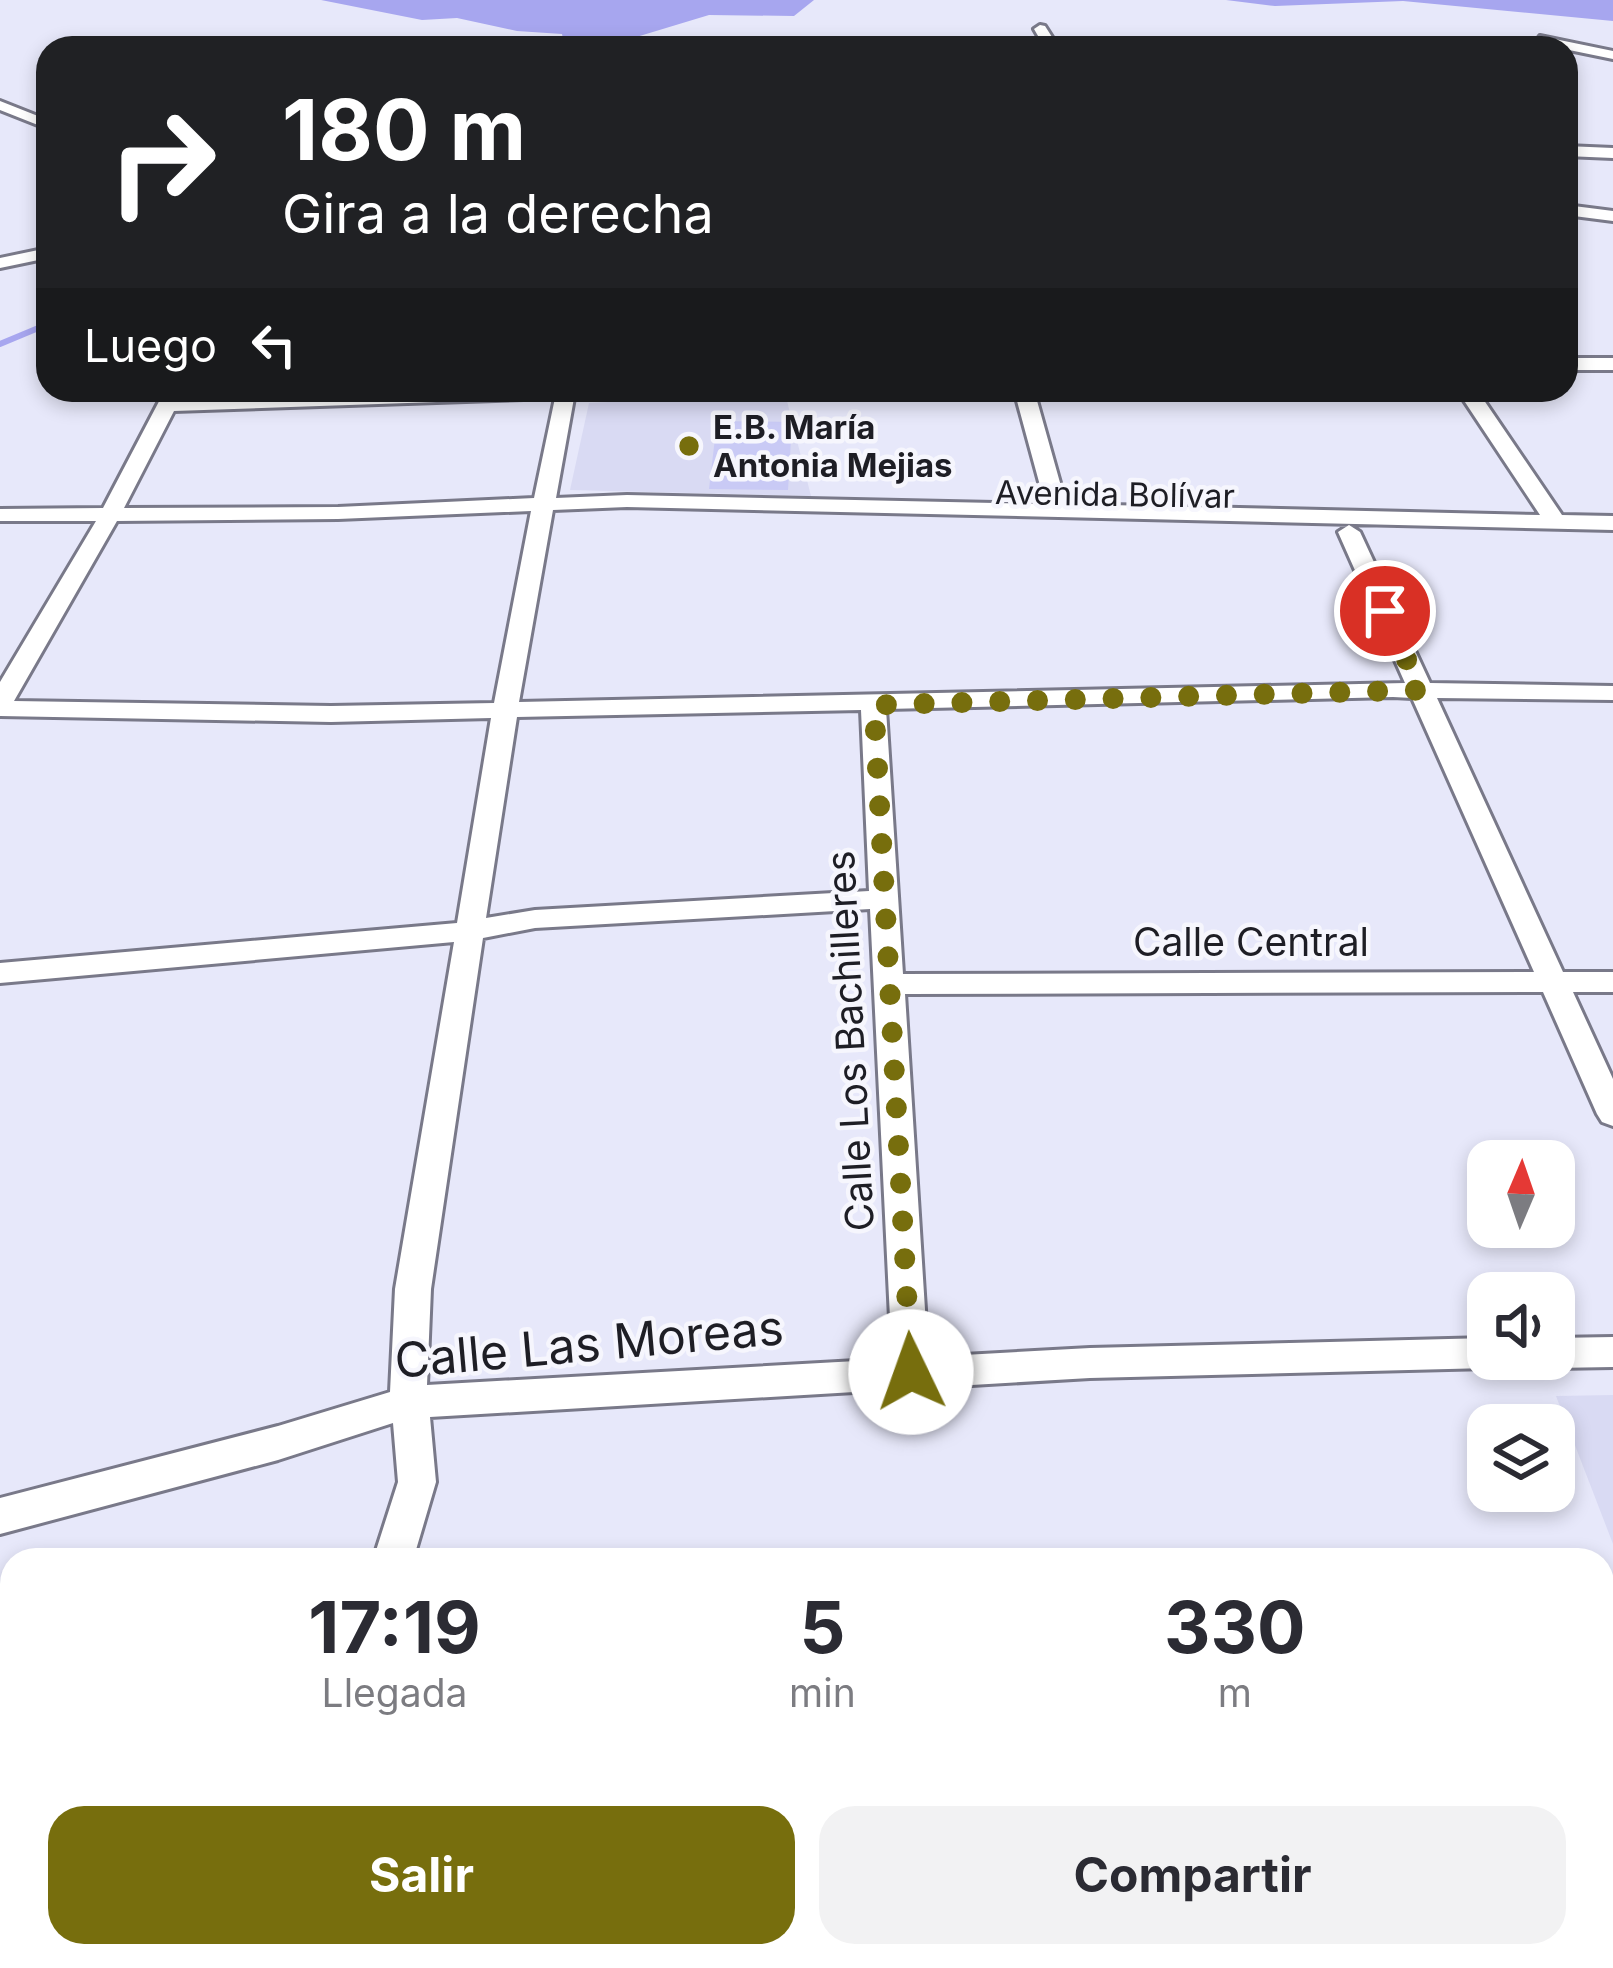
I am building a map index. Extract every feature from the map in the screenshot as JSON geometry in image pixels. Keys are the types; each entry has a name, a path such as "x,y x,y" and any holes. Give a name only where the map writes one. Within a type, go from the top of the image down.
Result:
{"street":[{"path":"1040,29 1044,36"},
{"path":"1578,48 1613,55"},
{"path":"0,105 36,120"},
{"path":"1578,152 1613,153"},
{"path":"1578,212 1613,216"},
{"path":"0,263 36,256"},
{"path":"1578,364 1613,364"},
{"path":"169,402 0,706 205,714 874,705 1420,690 1613,693"},
{"path":"397,1548 417,1482 406,1371 413,1289 505,711 563,402"},
{"path":"1027,402 1057,510"},
{"path":"1475,402 1556,522"},
{"name":"Avenida Bolívar","path":"0,515 545,507 627,500 1613,523"},
{"name":"Avenida Bolívar","path":"545,507 623,516 1613,538"},
{"path":"1349,532 1613,1114"},
{"name":"Calle Los Bachilleres","path":"874,705 911,1372"},
{"path":"0,973 470,931 535,920 884,899"},
{"name":"Calle Central","path":"890,984 1613,982"},
{"path":"1575,1352 1613,1352"},
{"name":"Calle Las Moreas","path":"0,1516 278,1443 410,1402 911,1372 1279,1356 1467,1353"}],"shaded area":[{"name":"E.B. María Antonia Mejias","path":"787,402 811,496 570,490 589,403"},
{"path":"717,421 792,422 788,490 709,489"},
{"path":"1613,1395 1613,1544 1575,1445 1575,1404 1559,1404 1556,1396"}],"water":[{"path":"321,0 814,0 794,16 709,15 640,36 562,36 457,18 422,20"},
{"path":"1226,0 1613,0 1613,21 1403,1 1275,6"}],"waterway":[{"path":"0,344 36,329"}],"place":[{"name":"E.B. María Antonia Mejias","path":"689,446"}],"route":[{"path":"911,1372 874,705 1420,690 1385,611"}]}
